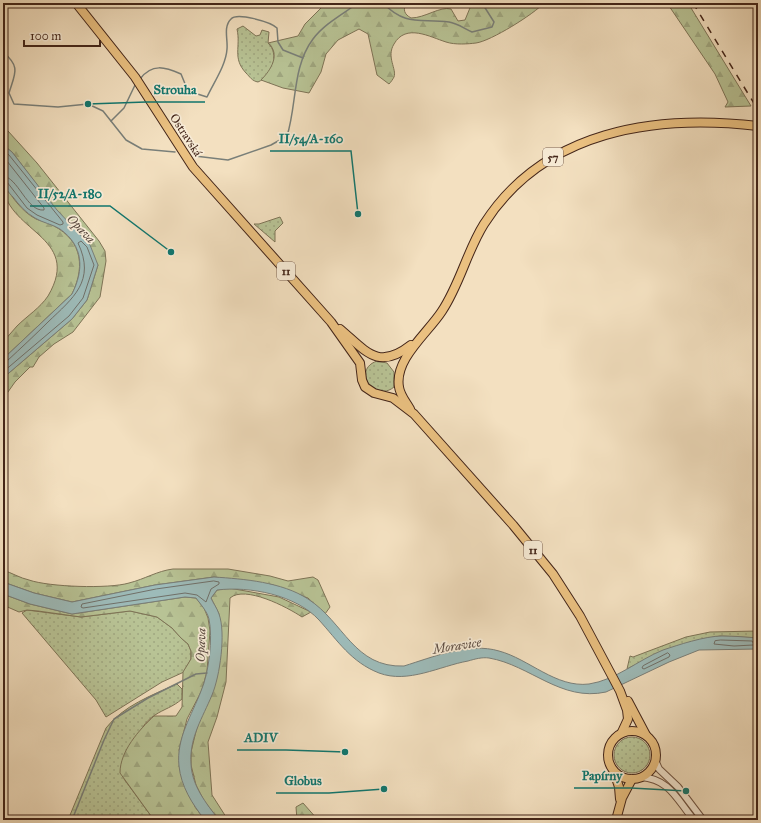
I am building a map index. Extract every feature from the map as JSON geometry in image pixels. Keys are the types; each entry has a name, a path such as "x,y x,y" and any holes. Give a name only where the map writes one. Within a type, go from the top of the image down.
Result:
{"main road":[{"name":"Ostravská","path":"76,3 135,77 193,167 331,322"},
{"name":"57","path":"399,379 406,358 445,307 477,238 493,211 513,188 547,160 590,139 635,128 666,124 704,122 758,126"},
{"name":"11","path":"331,322 366,352 382,357 395,364 399,379 400,391 414,414"},
{"name":"11","path":"331,322 358,360 365,387 374,393 383,394 396,400 414,414 513,525 553,574 580,616 620,691 627,710 628,719 622,732"},
{"name":"57","path":"382,357 392,357 402,352 426,333"},
{"path":"362,372 367,364 382,357"},
{"path":"383,394 394,391 399,379"},
{"name":"11","path":"620,691 627,698 646,735"},
{"path":"614,772 621,777 632,779 641,777 649,772 655,760 655,748 646,735 635,730 622,732 611,741 608,751 609,763 614,772 621,794 620,806"},
{"path":"616,820 620,806 632,779"}],"street":[{"path":"655,760 659,769 678,788 703,820"},
{"path":"641,777 653,778 662,782 694,820"},
{"path":"678,800 680,807 690,820"}],"green space":[{"path":"326,3 406,3 405,12 411,18 442,9 451,9 458,21 465,20 472,3 544,3 531,14 512,26 492,37 476,43 453,44 418,33 405,34 399,38 392,49 391,58 395,74 394,78 389,84 377,75 368,34 359,29 338,40 326,54 321,72 309,93 283,88 261,80 271,67 274,57 272,47 268,43 298,36 305,24"},
{"path":"667,3 688,3 751,106 725,107 728,102 715,74"},
{"path":"243,26 256,36 260,35 262,30 269,32 268,43 272,48 274,59 273,64 267,75 258,82 254,81 250,77 239,62 237,29"},
{"path":"3,129 8,131 37,163 99,241 105,251 106,261 100,297 73,332 54,344 39,357 33,367 30,367 15,382 3,399 3,378 72,319 87,300 98,265 12,152 3,145"},
{"path":"3,182 21,208 36,219 46,222 59,229 74,243 78,252 79,272 77,283 72,294 3,359 3,342 48,296 56,276 56,259 50,246 15,212 6,199"},
{"path":"280,217 283,223 275,231 275,242 254,224 259,224"},
{"path":"377,361 387,363 394,372 394,387 387,391 380,391 373,388 366,377 366,371 369,365"},
{"path":"173,569 228,569 270,576 288,581 313,577 318,580 330,607 325,614 308,598 273,585 214,577 155,585 72,602 34,593 3,582 3,570 26,579 50,584 64,586 108,586 129,583 162,571"},
{"path":"229,588 279,597 311,612 302,617 277,603 245,594 230,598 226,682 217,717 208,742 212,795 228,820 219,820 204,801 196,785 191,765 191,752 198,723 212,694 219,614 211,598 217,590"},
{"path":"3,594 30,604 72,614 185,597 196,598 204,608 208,618 210,631 207,671 202,690 187,719 179,750 195,807 205,820 154,820 120,773 123,757 131,742 142,728 154,716 176,716 182,707 183,672 191,659 191,651 188,644 172,628 157,617 130,611 81,617 27,610 19,612 3,605"},
{"path":"27,610 81,617 130,611 157,617 172,628 188,644 191,651 191,659 184,672 162,682 106,717 96,700 22,613"},
{"path":"758,631 758,638 720,636 703,639 663,651 627,669 630,656 633,657 686,637 710,632"},
{"path":"177,684 182,689 182,699 148,720 138,735 124,779 154,820 68,820 106,728 129,707"},
{"path":"636,737 645,742 649,748 649,762 645,768 636,773 628,773 619,768 615,762 614,751 619,742 625,738"},
{"path":"303,803 318,820 297,820 296,807"}],"water":[{"path":"3,145 12,152 57,210 90,245 98,265 87,300 72,319 3,378 3,359 72,294 79,276 80,259 74,243 68,236 57,227 38,220 29,214 8,192 3,181 2,172"},
{"path":"214,577 262,582 298,593 308,599 331,619 361,652 373,660 387,665 404,666 463,649 487,649 510,655 565,682 589,684 599,682 618,674 663,650 700,639 715,636 758,638 758,649 699,650 669,662 606,692 590,694 574,692 504,662 489,658 481,658 457,663 413,675 390,676 379,673 360,663 319,620 298,604 285,598 258,591 244,589 217,590 211,598 221,622 222,643 220,666 215,687 194,737 191,754 194,780 200,794 219,820 205,820 196,808 185,788 179,766 182,736 204,684 210,655 211,636 209,619 196,598 185,597 72,614 30,604 3,594 3,582 34,593 72,602 155,585"}],"waterway":[{"path":"195,156 228,160 271,145 287,136 298,74 306,50 317,34 358,3"},
{"path":"383,3 391,11 407,19 452,23 472,32 492,27 494,22 482,3"},
{"path":"140,79 149,70 164,68 181,74 188,91 207,97 224,61 227,49 227,26 234,17 247,17 274,26 277,28 278,42 283,50 303,58"},
{"path":"3,52 9,57 14,66 15,71 9,93 14,104 58,107 88,104 103,111 126,140 142,149 175,152"},
{"path":"111,121 124,108 136,83"},
{"path":"72,820 114,719 148,698 196,674 207,673"}],"railway":[{"path":"693,3 758,110"}],"place":[{"name":"Strouha","path":"88,104"},
{"name":"II/54/A-160","path":"358,214"},
{"name":"II/52/A-180","path":"171,252"},
{"name":"ADIV","path":"345,752"},
{"name":"Globus","path":"384,789"},
{"name":"Papírny","path":"686,791"}],"water label":[{"name":"Opava","path":"81,229"},
{"name":"Opava","path":"201,645"},
{"name":"Moravice","path":"457,646"}]}
